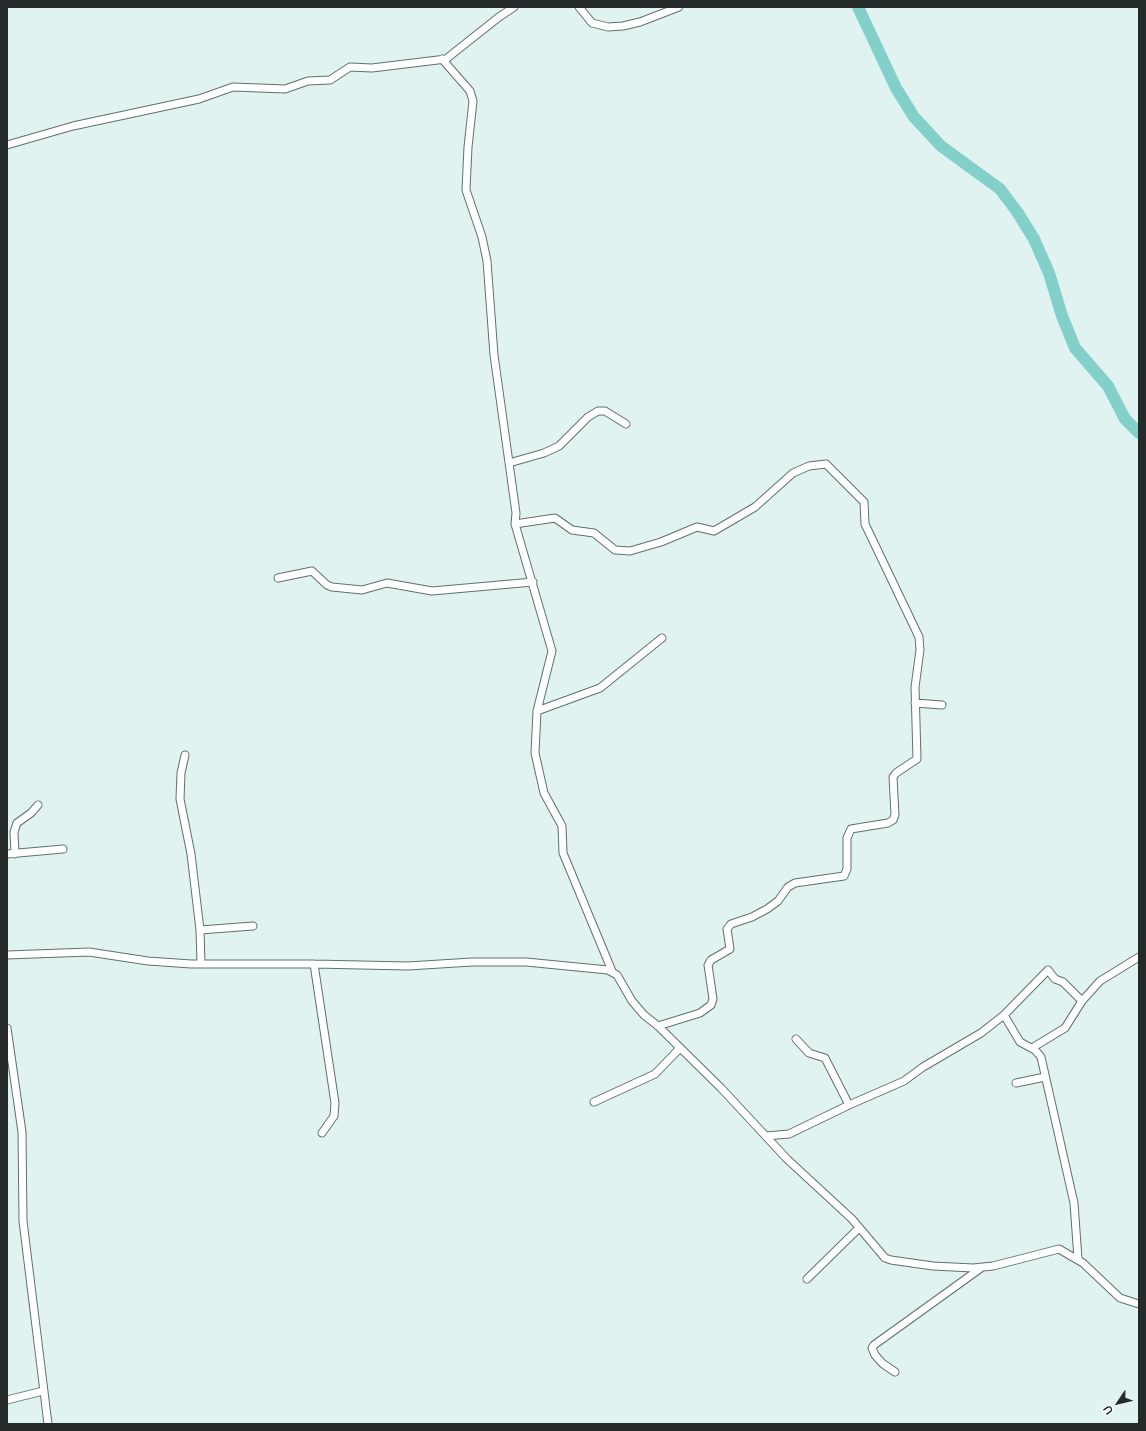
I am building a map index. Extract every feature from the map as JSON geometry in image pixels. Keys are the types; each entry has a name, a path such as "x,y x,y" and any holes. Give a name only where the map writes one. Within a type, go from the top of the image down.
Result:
{"street":[{"path":"7,145 73,126 199,99 233,87 285,89 308,81 330,80 347,68 372,68 448,58 499,17 514,7"},
{"path":"579,7 592,23 608,27 624,26 640,22 679,7"},
{"path":"442,59 470,91 473,101 468,148 466,190 482,237 486,256 494,355 516,513 514,524 533,582 552,654 537,711 534,753 544,793 562,826 563,853 612,971 617,975 640,1010 721,1088 787,1159 859,1228 880,1253 891,1260 933,1266 982,1267 993,1266 1059,1249 1078,1259 1120,1298 1139,1304"},
{"path":"509,463 544,453 559,446 588,417 598,411 605,411 626,424"},
{"path":"514,524 555,518 572,530 594,533 615,550 630,551 666,540 697,527 714,531 755,507 793,473 809,466 826,464 864,502 865,524 917,633 920,646 915,703 917,759 896,773 893,777 895,814 893,820 888,823 856,826 851,829 847,838 847,869 844,876 793,884 767,909 752,917 731,924 727,929 730,949 711,960 708,965 713,999 711,1005 700,1013 658,1026"},
{"path":"278,578 312,571 327,585 332,587 362,590 386,583 432,591 533,582"},
{"path":"537,711 600,688 662,638"},
{"path":"915,703 942,705"},
{"path":"185,755 181,773 180,799 191,854 200,930 201,964"},
{"path":"15,854 14,832 17,823 31,813 38,805"},
{"path":"7,854 63,849"},
{"path":"200,930 253,926"},
{"path":"7,955 89,952 148,961 201,964 408,966 472,962 526,962 555,963 612,971"},
{"path":"1032,1048 1065,1028 1082,1002 1100,981 1139,957"},
{"path":"314,964 335,1104 334,1116 322,1133"},
{"path":"766,1136 789,1134 849,1104 904,1080 941,1055 981,1033 1004,1015 1048,970 1055,979 1063,982 1082,1002"},
{"path":"1004,1015 1020,1042 1032,1048 1041,1057 1074,1203 1078,1259"},
{"path":"7,1028 22,1132 23,1221 48,1424"},
{"path":"796,1038 806,1051 825,1058 849,1104"},
{"path":"594,1102 655,1074 680,1048"},
{"path":"1016,1083 1045,1076"},
{"path":"807,1279 859,1228"},
{"path":"895,1372 882,1364 875,1355 872,1348 874,1345 982,1267"},
{"path":"7,1400 43,1391"}],"waterway":[{"path":"858,7 896,88 914,117 941,146 1000,189 1018,213 1034,239 1049,273 1062,316 1075,348 1108,386 1125,419 1139,433"}]}
